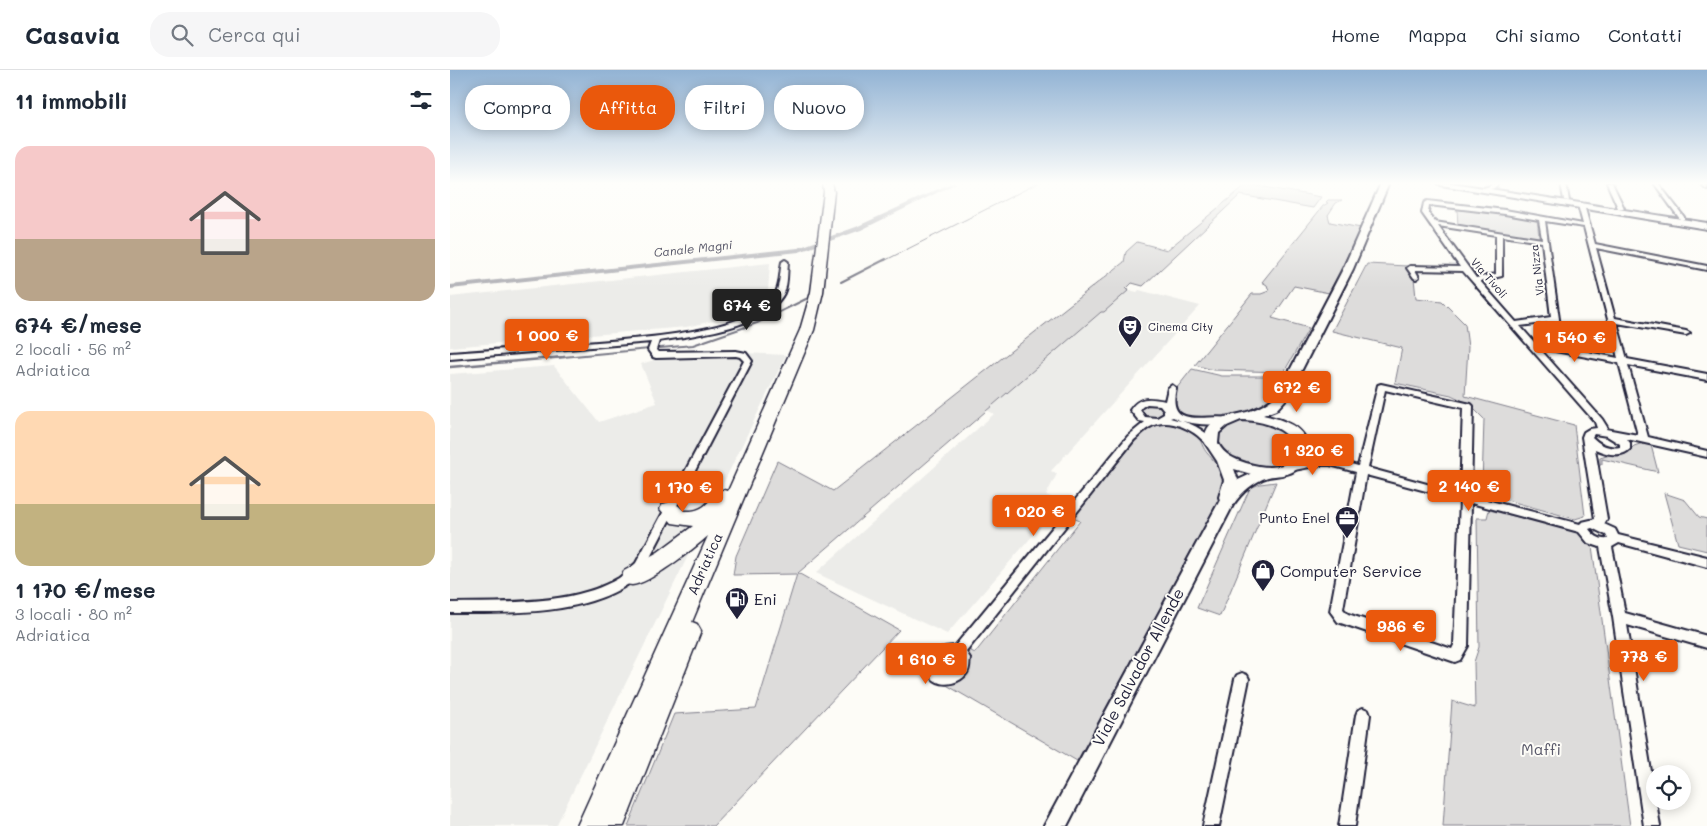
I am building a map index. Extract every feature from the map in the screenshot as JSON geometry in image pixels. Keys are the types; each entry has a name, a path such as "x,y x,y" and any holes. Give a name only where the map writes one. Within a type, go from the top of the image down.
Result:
{"highway":[{"name":"Adriatica","path":"609,826 818,324 825,292 827,218"},
{"name":"Adriatica","path":"592,826 758,441 808,330 833,218"},
{"path":"632,577 648,569 693,537 714,515 734,474 758,441"},
{"path":"670,509 679,518 695,519 706,515 718,506"}],"main road":[{"path":"1282,397 1281,413 1299,438 1299,458 1290,468 1266,472 1251,470 1224,460 1218,454 1211,443 1211,434 1216,426 1226,420 1250,416 1270,408 1282,397 1348,269 1371,218"},
{"path":"1668,218 1707,226"},
{"path":"1250,416 1275,423 1299,438"},
{"name":"Viale Salvador Allende","path":"1222,509 1231,480 1224,460"},
{"name":"Viale Salvador Allende","path":"1055,826 1222,509 1238,486 1246,480 1266,472"}],"street":[{"name":"Via Tivoli","path":"1429,218 1465,269 1599,421 1604,432"},
{"name":"Via Nizza","path":"1542,218 1559,348"},
{"path":"1544,218 1586,226"},
{"path":"1584,218 1644,439"},
{"path":"1434,224 1545,241"},
{"path":"1475,280 1499,276 1499,234"},
{"path":"1592,245 1707,268"},
{"path":"450,356 654,346 757,314 771,304 781,292 784,262"},
{"path":"1416,277 1410,268 1465,269"},
{"path":"1514,325 1554,319"},
{"path":"1612,320 1686,333"},
{"path":"1532,344 1707,377"},
{"path":"450,608 546,605 576,599 608,589 632,577 640,566 748,361 743,355 736,354 663,356 654,346"},
{"path":"1381,387 1468,406 1460,646 1455,656 1343,618 1336,611 1362,470 1381,387"},
{"path":"957,653 1131,438 1146,425 1169,415 1167,399 1172,388 1159,397 1146,401 1136,407 1138,424 1131,438"},
{"path":"1146,401 1158,402 1176,414 1196,421 1208,423 1226,420"},
{"path":"1138,416 1147,420 1176,422 1196,429 1211,443"},
{"path":"1598,525 1601,519 1587,434 1589,432 1604,432 1644,439 1707,454"},
{"path":"1604,432 1622,440 1626,446"},
{"path":"1299,438 1314,453 1334,463"},
{"path":"1588,439 1595,446 1612,451"},
{"path":"1593,464 1597,457 1612,451 1622,450 1626,446 1644,439"},
{"path":"1290,468 1320,462 1334,463 1583,529 1590,538 1707,562"},
{"path":"1583,529 1586,525 1598,525 1611,532 1610,541 1619,617 1652,826"},
{"path":"1619,617 1707,642"},
{"path":"1211,826 1242,680"},
{"path":"1347,826 1363,715"}],"shaded area":[{"path":"770,263 768,292 756,305 722,319 686,327 450,347 450,297"},
{"path":"1126,289 1137,292 1139,290 1200,306 1051,471 1057,474 1046,495 1062,502 947,634 816,573 994,414 987,410"},
{"path":"687,350 786,355 556,826 450,826 450,374 554,366 599,422 657,403 641,364"}],"green space":[{"path":"1205,218 1215,218 1143,286 1132,283 1126,289 1129,290 1104,312 1101,312 798,573 899,630 713,826 628,826 674,714 756,709 797,574 733,575 736,556 777,461 833,491 1124,262 1126,252 1137,242 1167,250"},
{"path":"1313,218 1329,218 1330,222 1361,228 1329,293 1294,286 1272,318 1309,328 1284,372 1213,370 1195,365 1252,294 1261,294 1269,291 1267,285 1262,282"},
{"path":"1458,218 1537,219 1539,238 1458,226"},
{"path":"1367,264 1407,266 1414,278 1416,298 1442,301 1465,324 1468,347 1465,396 1574,425 1585,516 1575,519 1492,496 1482,486 1484,419 1468,403 1451,395 1395,383 1402,348 1332,331"},
{"path":"1192,369 1222,376 1273,376 1283,378 1272,402 1250,412 1225,415 1215,419 1193,418 1177,411 1172,394"},
{"path":"1151,404 1162,406 1165,411 1164,415 1158,418 1142,415 1141,408"},
{"path":"1250,420 1275,425 1293,439 1295,455 1280,465 1272,468 1263,468 1235,461 1224,454 1217,440 1221,430 1231,424"},
{"path":"1162,424 1183,426 1197,434 1205,449 1222,471 1224,487 1222,494 1077,761 943,683 967,649 975,653 1080,521 1073,518 1138,438 1151,427"},
{"path":"1643,443 1651,445 1658,472 1602,459 1602,464 1600,464 1600,458 1626,454 1634,446"},
{"path":"1276,482 1220,616 1197,608 1250,488 1260,484"},
{"path":"1664,493 1685,500 1699,517 1707,519 1707,551 1678,544"},
{"name":"Maffi","path":"1489,510 1571,530 1585,537 1594,546 1592,546 1630,826 1443,826 1452,701 1475,708 1474,662 1479,647 1477,518 1487,518"}],"waterway":[{"name":"Canale Magni","path":"450,287 799,250 839,237 882,218"},
{"path":"884,261 968,218"},
{"path":"841,282 886,259"},
{"path":"552,358 693,345 757,323 808,298"},
{"path":"450,367 565,357"}],"place":[{"name":"Cinema City","path":"1130,348"},
{"name":"Punto Enel","path":"1347,539"},
{"name":"Computer Service","path":"1263,592"},
{"name":"Eni","path":"737,620"}]}
